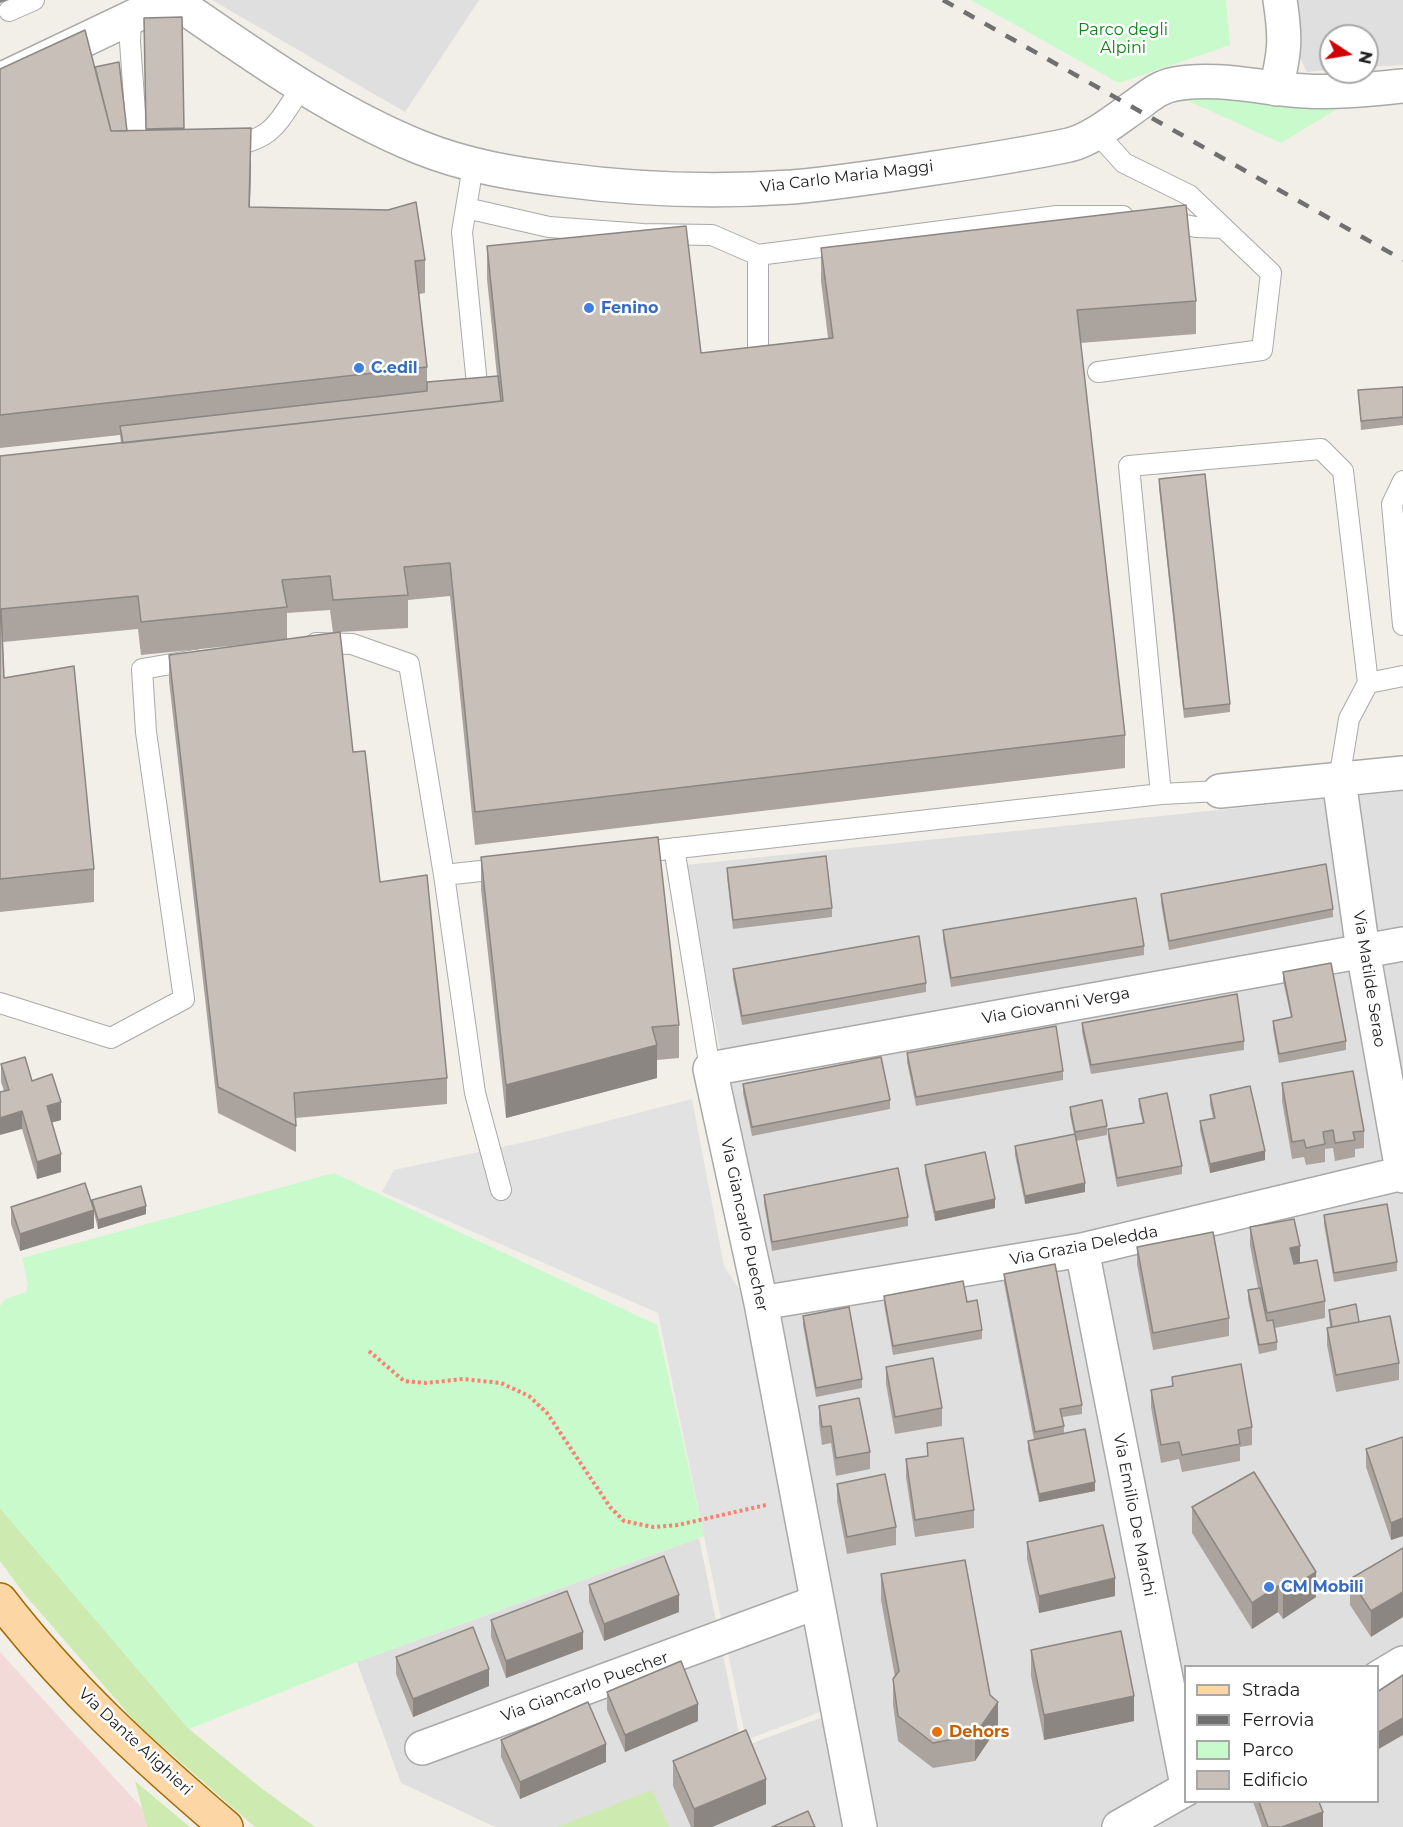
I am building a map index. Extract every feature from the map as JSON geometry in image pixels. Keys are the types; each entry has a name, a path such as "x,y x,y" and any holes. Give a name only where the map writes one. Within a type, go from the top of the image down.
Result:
{"main road":[{"name":"Via Dante Alighieri","path":"0,1600 61,1672 116,1730 226,1827"}],"street":[{"path":"0,80 168,0"},
{"name":"Via Carlo Maria Maggi","path":"173,0 301,88 372,127 473,166 613,187 697,191 793,187 1017,155 1074,144 1096,132 1159,88 1172,84 1201,82 1245,84 1276,89 1340,91 1403,86"},
{"path":"1276,89 1285,55 1286,35 1280,0"},
{"path":"1220,791 1403,773"},
{"name":"Via Matilde Serao","path":"1339,780 1363,951 1403,1174"},
{"name":"Via Giovanni Verga","path":"710,1069 1403,944"},
{"name":"Via Giancarlo Puecher","path":"710,1069 761,1303 796,1499 860,1827"},
{"name":"Via Grazia Deledda","path":"761,1303 1082,1250 1403,1174"},
{"name":"Via Emilio De Marchi","path":"1082,1250 1184,1775"},
{"name":"Via Giancarlo Puecher","path":"422,1748 817,1602"},
{"path":"1379,1677 1403,1663"},
{"path":"1119,1827 1184,1790"}],"lane":[{"path":"9,11 34,0"},
{"path":"131,18 130,42 138,154 162,153"},
{"path":"207,151 248,144 270,133 301,88"},
{"path":"1096,132 1124,164 1190,195 1271,273 1262,350 1098,372"},
{"path":"468,415 480,414 462,232 473,166"},
{"path":"466,208 549,227 643,234 712,236 758,255 1057,216 1117,215 1196,227 1224,228"},
{"path":"758,255 758,355"},
{"path":"1161,794 1129,466 1321,449 1343,471 1368,683 1348,719 1339,780"},
{"path":"1403,481 1392,504 1403,625"},
{"path":"295,644 352,644 409,664 444,875 475,1093 501,1190"},
{"path":"0,1003 111,1038 184,999 146,732 142,669 208,657"},
{"path":"1368,683 1403,676"},
{"path":"616,855 1161,794 1220,791"},
{"name":"Via Giancarlo Puecher","path":"674,848 710,1069"},
{"path":"444,875 525,866"}],"path":[{"path":"369,1351 404,1381 426,1383 463,1379 501,1383 529,1395 547,1413 610,1507 624,1521 653,1527 678,1525 796,1499"}],"shaded area":[{"path":"212,0 479,0 405,112"},
{"path":"1272,0 1403,0 1403,65 1379,66 1379,24 1319,24 1319,71 1307,72"},
{"path":"1403,791 1403,1827 495,1827 401,1783 357,1662 699,1538 742,1747 831,1714 726,1081 685,865"},
{"path":"692,1099 724,1266 743,1295 826,1710 746,1740 658,1313 382,1192 394,1170 530,1141"},
{"path":"0,1652 142,1808 147,1827 0,1827"}],"green space":[{"name":"Parco degli Alpini","path":"971,0 1226,0 1230,45 1119,83"},
{"path":"1180,97 1251,97 1337,109 1281,143"},
{"path":"334,1173 657,1325 704,1536 357,1662 189,1729 0,1508 0,1306 5,1299 26,1292 28,1285 22,1258"},
{"path":"0,1508 189,1729 261,1788 315,1827 255,1827 139,1726 25,1595 0,1561"},
{"path":"135,1781 190,1827 147,1827"},
{"path":"652,1790 669,1827 557,1827"}],"building":[{"path":"182,17 184,128 146,129 144,18"},
{"path":"85,30 111,131 251,128 249,207 388,210 416,202 425,260 415,261 427,367 0,415 0,69"},
{"path":"119,62 127,131 111,131 95,67"},
{"path":"1186,205 1196,301 1077,310 1125,735 475,812 450,563 404,567 408,595 333,600 330,576 282,580 287,607 141,622 138,596 1,609 4,678 74,666 94,869 0,879 0,456 503,401 487,246 686,226 701,353 833,338 821,248"},
{"path":"498,376 501,401 123,443 120,426 427,391 427,382"},
{"path":"1403,387 1403,417 1361,421 1358,390"},
{"path":"1205,474 1230,704 1184,709 1159,479"},
{"path":"340,632 353,752 365,751 380,882 427,875 447,1078 294,1093 296,1126 218,1087 169,655"},
{"path":"658,837 679,1025 652,1027 657,1045 506,1085 481,857"},
{"path":"826,856 832,908 733,920 727,868"},
{"path":"1326,864 1333,909 1169,941 1161,894"},
{"path":"1136,898 1144,946 951,978 943,930"},
{"path":"919,936 926,983 742,1016 733,969"},
{"path":"1331,963 1346,1041 1279,1054 1273,1021 1292,1017 1283,972"},
{"path":"1237,994 1244,1041 1091,1065 1082,1023"},
{"path":"1056,1026 1063,1071 916,1097 907,1053"},
{"path":"25,1057 32,1081 52,1074 61,1102 47,1106 61,1154 37,1162 22,1111 0,1118 0,1092 9,1090 1,1064"},
{"path":"881,1057 890,1100 752,1127 743,1084"},
{"path":"1353,1071 1364,1131 1353,1132 1355,1140 1335,1143 1333,1130 1323,1132 1325,1144 1306,1148 1304,1140 1292,1142 1282,1083"},
{"path":"1250,1086 1265,1151 1210,1164 1200,1121 1215,1118 1210,1095"},
{"path":"1167,1093 1182,1166 1117,1178 1108,1129 1144,1123 1139,1099"},
{"path":"1102,1100 1107,1126 1075,1132 1070,1107"},
{"path":"1075,1134 1085,1183 1025,1196 1015,1146"},
{"path":"985,1152 995,1199 935,1212 925,1165"},
{"path":"898,1168 908,1217 772,1242 764,1195"},
{"path":"85,1183 94,1210 20,1234 11,1207"},
{"path":"141,1186 146,1206 98,1220 92,1200"},
{"path":"1387,1204 1397,1262 1334,1273 1324,1215"},
{"path":"1294,1219 1300,1246 1290,1248 1294,1264 1317,1260 1325,1301 1267,1313 1250,1227"},
{"path":"1213,1232 1229,1318 1153,1333 1137,1247"},
{"path":"1055,1264 1082,1405 1060,1409 1064,1426 1035,1432 1004,1274"},
{"path":"963,1281 967,1302 977,1300 982,1330 893,1346 884,1296"},
{"path":"1260,1288 1267,1321 1273,1320 1277,1342 1259,1345 1248,1290"},
{"path":"1356,1304 1359,1322 1332,1327 1329,1310"},
{"path":"849,1307 862,1379 816,1388 803,1316"},
{"path":"1390,1316 1399,1363 1336,1375 1327,1328"},
{"path":"933,1358 942,1408 895,1417 886,1367"},
{"path":"1241,1364 1252,1427 1238,1430 1240,1444 1182,1455 1179,1442 1161,1445 1151,1390 1173,1386 1172,1377"},
{"path":"859,1398 870,1452 836,1458 831,1426 822,1427 819,1406"},
{"path":"1085,1429 1095,1482 1039,1494 1028,1441"},
{"path":"1403,1437 1403,1518 1391,1523 1366,1449"},
{"path":"963,1438 974,1510 915,1520 906,1459 928,1456 927,1443"},
{"path":"1254,1472 1316,1572 1283,1593 1278,1586 1252,1603 1192,1507"},
{"path":"885,1474 896,1527 847,1537 837,1484"},
{"path":"1103,1525 1115,1578 1039,1596 1027,1542"},
{"path":"1403,1548 1403,1592 1371,1611 1350,1579"},
{"path":"664,1556 679,1595 604,1624 589,1585"},
{"path":"965,1560 990,1695 998,1702 975,1735 933,1743 898,1716 893,1679 899,1671 881,1574"},
{"path":"567,1591 583,1632 506,1661 491,1620"},
{"path":"473,1627 489,1669 413,1699 396,1657"},
{"path":"1121,1631 1134,1696 1044,1715 1031,1650"},
{"path":"681,1661 698,1704 625,1735 607,1692"},
{"path":"1403,1675 1403,1718 1379,1732 1379,1691"},
{"path":"588,1702 606,1744 520,1782 501,1740"},
{"path":"746,1730 766,1779 694,1809 673,1761"},
{"path":"1259,1803 1319,1803 1323,1812 1282,1827 1268,1827"},
{"path":"808,1811 815,1827 772,1827"}],"railway":[{"path":"943,0 1403,260"}],"place":[{"name":"Fenino","path":"589,308"},
{"name":"C.edil","path":"359,368"},
{"name":"CM Mobili","path":"1269,1587"},
{"name":"Dehors","path":"937,1732"}]}
